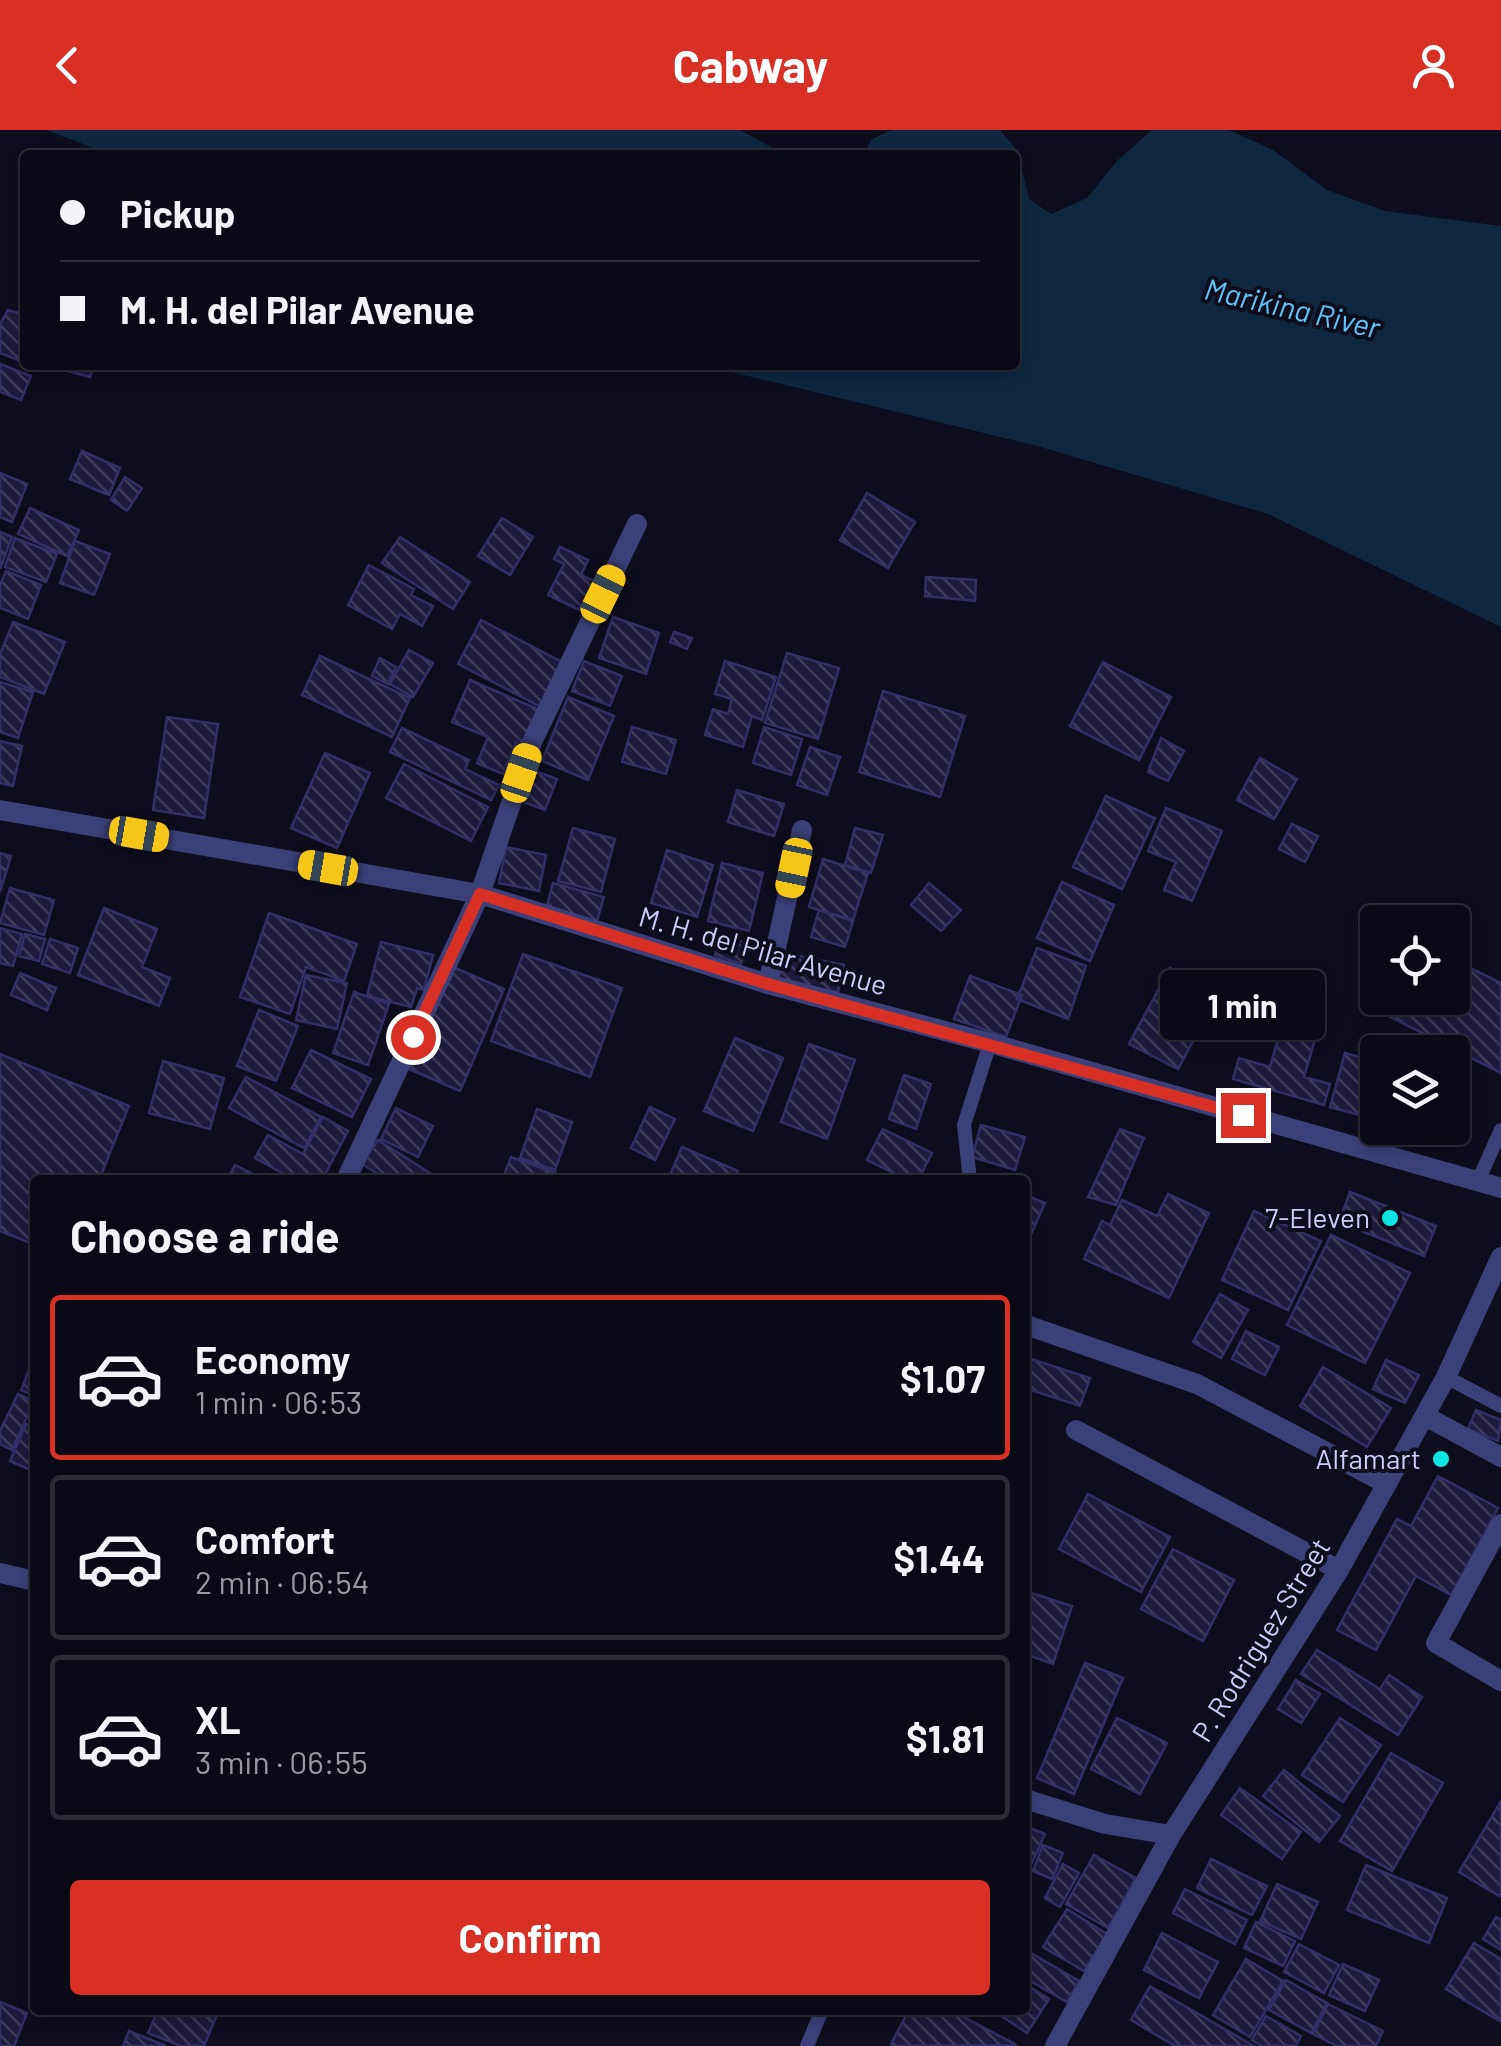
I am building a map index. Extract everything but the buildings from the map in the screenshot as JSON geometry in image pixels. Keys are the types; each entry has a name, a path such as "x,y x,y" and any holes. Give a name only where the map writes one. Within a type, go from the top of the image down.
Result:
{"street":[{"path":"348,1175 480,894 532,742 636,524"},
{"name":"M. H. del Pilar Avenue","path":"0,810 480,894 768,984 1501,1188"},
{"path":"768,984 802,830"},
{"name":"P. Rodriguez Street","path":"1055,2046 1171,1835 1338,1570 1387,1484 1446,1377 1501,1257"},
{"path":"1030,1326 1197,1384 1387,1484"},
{"path":"1424,1416 1501,1457"},
{"path":"1076,1430 1338,1570"},
{"path":"1501,1524 1436,1643 1501,1681"},
{"path":"0,1574 30,1579"},
{"path":"1030,1801 1106,1824 1171,1835"}],"lane":[{"path":"969,1175 964,1124 990,1043"},
{"path":"1478,1181 1501,1130"},
{"path":"1446,1377 1501,1406"},
{"path":"807,2046 820,2015"}],"water":[{"path":"47,130 740,130 777,150 98,150"},
{"path":"891,130 1000,130 1017,150 866,150 871,140"},
{"name":"Marikina River","path":"1152,130 1229,130 1273,150 1327,190 1385,211 1501,226 1501,627 1268,514 1034,445 724,370 1020,370 1020,162 1029,199 1051,214 1087,198 1118,160"}],"place":[{"name":"7-Eleven","path":"1390,1218"},
{"name":"Alfamart","path":"1441,1459"}],"route":[{"path":"413,1037 480,894 768,984 1243,1115"}]}
